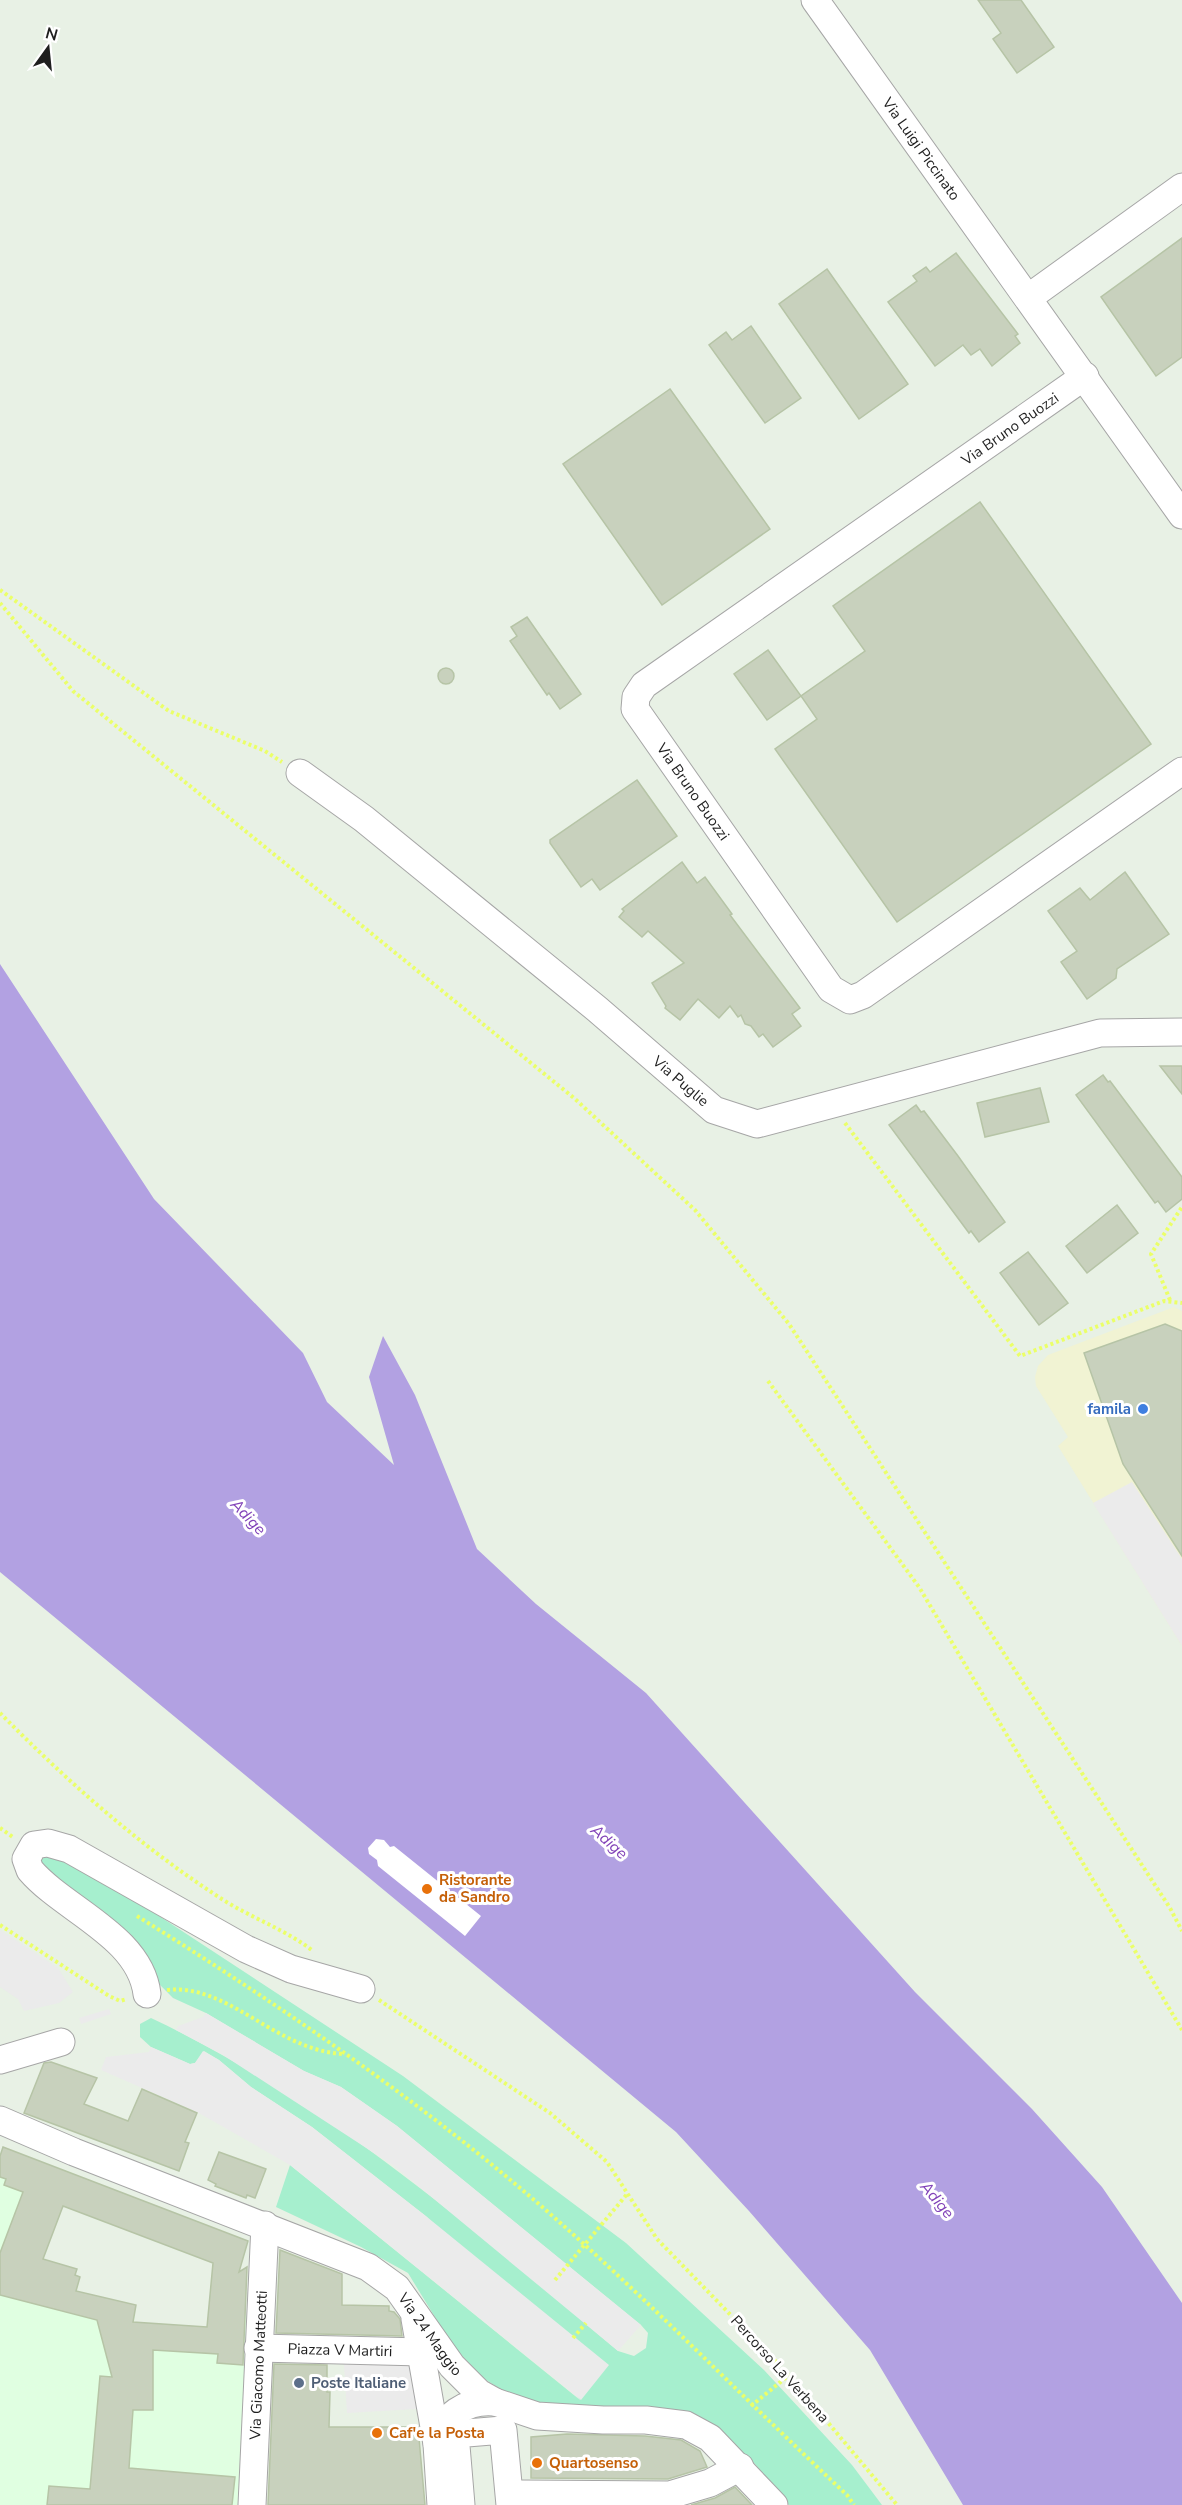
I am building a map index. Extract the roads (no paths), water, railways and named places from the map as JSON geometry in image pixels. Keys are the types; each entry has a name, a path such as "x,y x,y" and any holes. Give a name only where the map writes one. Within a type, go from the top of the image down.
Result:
{"street":[{"name":"Via Luigi Piccinato","path":"815,0 1182,515"},
{"path":"1028,298 1182,187"},
{"name":"Via Bruno Buozzi","path":"1085,376 644,685 636,697 635,709 831,989 850,1000 863,995 1182,771"},
{"name":"Via Puglie","path":"300,773 400,848 597,1010 714,1110 756,1124 1100,1033 1182,1032"},
{"path":"147,1994 140,1972 120,1946 30,1870 26,1859 34,1845 48,1843 69,1849 246,1949 291,1969 361,1989"},
{"path":"0,2060 61,2042"},
{"name":"Via 24 Maggio","path":"0,2120 74,2152 266,2225 368,2267 384,2276 407,2299 452,2366 494,2399"},
{"name":"Via 24 Maggio","path":"0,2132 74,2152"},
{"name":"Via Giacomo Matteotti","path":"252,2505 258,2348 266,2225"},
{"path":"407,2299 416,2319 424,2364 437,2444 441,2505"},
{"name":"Piazza V Martiri","path":"258,2348 424,2364 494,2399"},
{"path":"437,2444 440,2431 458,2410 477,2401 494,2399 559,2418 646,2420 686,2425 710,2439 740,2467 774,2505"},
{"path":"494,2399 517,2501"},
{"path":"461,2505 455,2434 503,2430 517,2501"},
{"path":"517,2501 670,2495 710,2483 740,2467"}],"water":[{"name":"Adige","path":"0,964 154,1199 303,1353 327,1402 394,1465 369,1377 383,1336 415,1395 477,1549 536,1604 646,1693 915,1992 1032,2109 1102,2187 1182,2303 1182,2505 963,2505 870,2350 749,2211 676,2132 0,1572"}],"place":[{"name":"famila","path":"1143,1409"},
{"name":"Ristorante da Sandro","path":"427,1889"},
{"name":"Poste Italiane","path":"299,2383"},
{"name":"Caf'e la Posta","path":"377,2433"},
{"name":"Quartosenso","path":"537,2463"}]}
